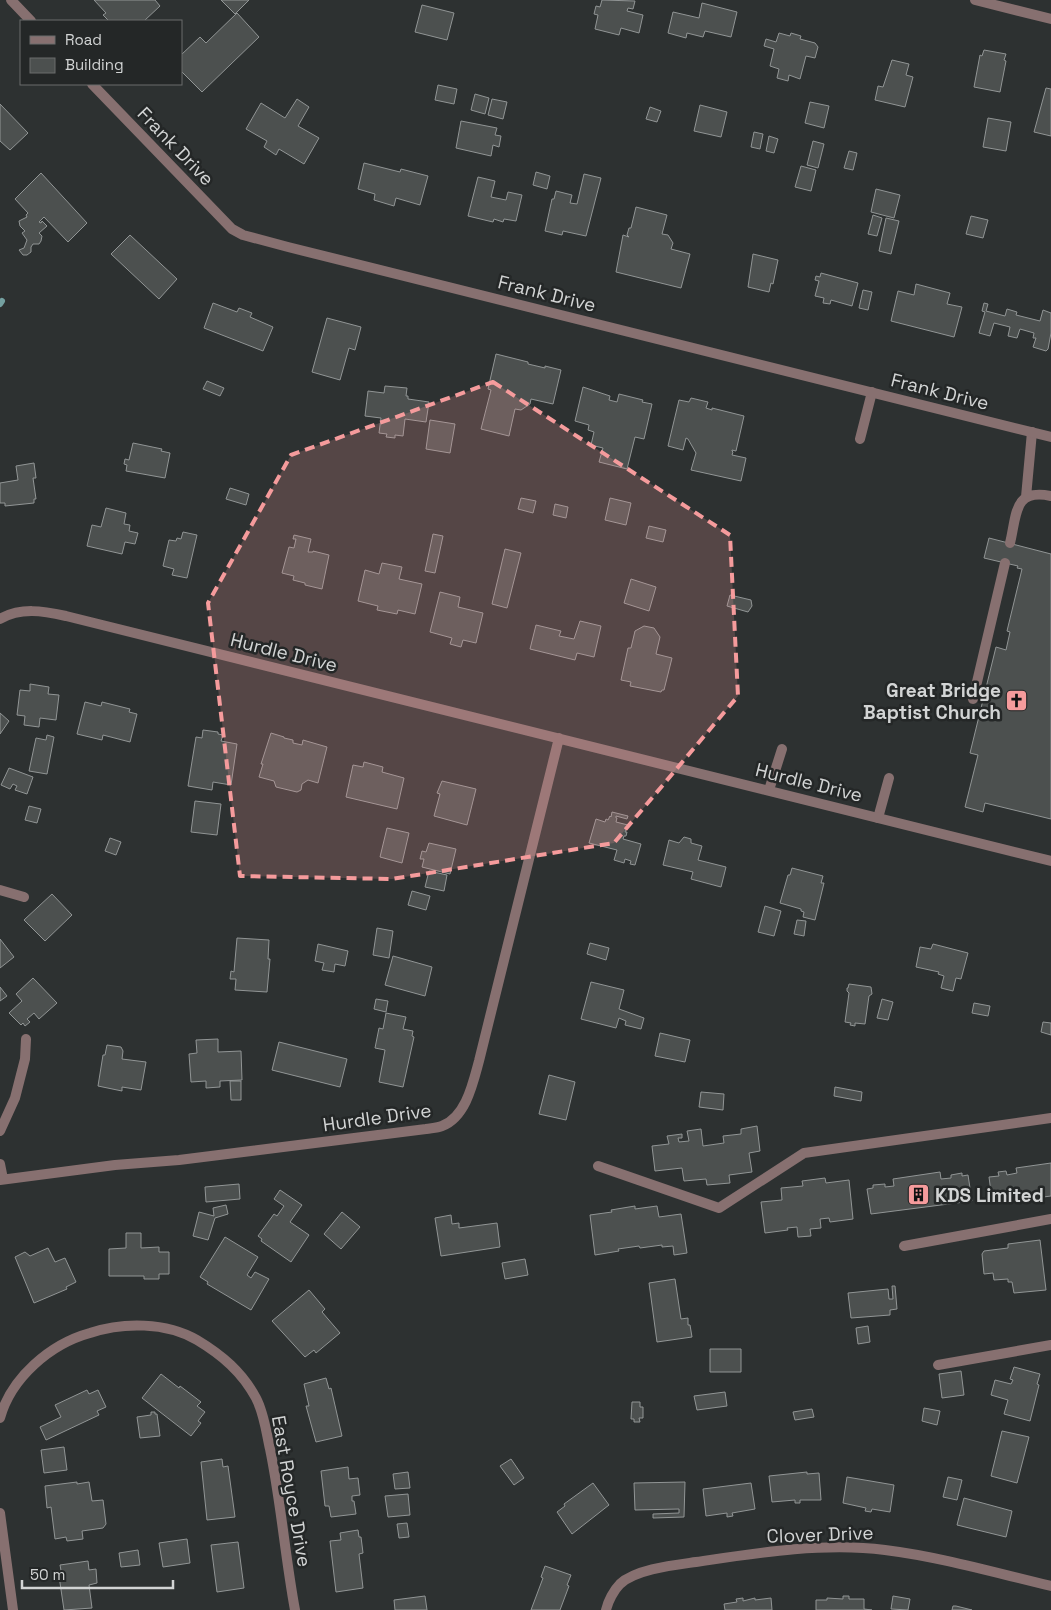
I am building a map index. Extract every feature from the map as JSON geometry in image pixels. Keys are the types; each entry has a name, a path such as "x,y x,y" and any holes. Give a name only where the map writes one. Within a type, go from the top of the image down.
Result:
{"street":[{"path":"11,0 30,20"},
{"path":"975,0 1051,19"},
{"name":"Frank Drive","path":"93,85 232,229 243,235 288,248 1051,437"},
{"path":"860,439 872,392"},
{"path":"1026,496 1032,432"},
{"path":"1010,543 1020,502 1026,496 1039,494 1051,496"},
{"path":"973,699 1005,563"},
{"name":"Hurdle Drive","path":"0,619 12,613 26,611 43,611 66,616 1051,861"},
{"name":"Hurdle Drive","path":"2,1179 115,1165 179,1160 426,1129 442,1126 450,1122 465,1103 479,1061 558,738"},
{"path":"769,790 782,750"},
{"path":"878,818 889,778"},
{"path":"0,890 24,897"},
{"path":"0,1130 15,1098 26,1059 26,1039"},
{"path":"598,1166 719,1208 804,1153 1051,1118"},
{"path":"0,1164 2,1179"},
{"path":"904,1246 1051,1219"},
{"name":"East Royce Drive","path":"0,1418 3,1407 12,1390 31,1368 62,1344 80,1335 113,1328 145,1326 173,1330 191,1337 217,1352 245,1380 263,1416 274,1465 295,1610"},
{"path":"938,1365 1051,1345"},
{"path":"0,1512 13,1610"},
{"name":"Clover Drive","path":"606,1610 611,1597 621,1583 642,1572 734,1556 815,1548 856,1548 893,1551 930,1557 1051,1586"}],"highlighted area":[{"path":"493,382 730,535 738,696 614,843 392,879 240,876 208,603 291,455"}],"building":[{"path":"94,0 155,0 160,6 145,20 108,20 103,15 106,13"},
{"path":"221,0 249,0 235,14"},
{"path":"602,0 635,1 633,9 628,8 627,11 643,15 639,33 621,28 619,35 595,29 598,15 594,14 596,6 600,7"},
{"path":"702,3 737,12 731,37 705,31 703,37 687,33 686,38 668,33 673,12 699,18"},
{"path":"422,5 454,13 447,40 415,32"},
{"path":"237,13 259,37 202,92 182,72 182,54 200,37 206,43"},
{"path":"779,33 790,36 791,33 801,36 800,39 815,43 818,47 815,58 806,56 800,79 789,75 788,81 777,78 779,69 770,66 774,49 764,46 766,39 776,42"},
{"path":"984,50 1006,54 1000,92 974,87 980,55 982,56"},
{"path":"892,60 909,64 906,75 913,77 905,107 875,100 878,86 883,87"},
{"path":"438,85 457,89 454,104 435,100"},
{"path":"1046,88 1051,89 1051,136 1034,132"},
{"path":"475,94 489,98 485,114 471,110"},
{"path":"297,99 309,107 298,126 319,138 304,164 279,149 276,155 264,147 267,141 246,129 261,103 285,118"},
{"path":"492,99 507,102 503,119 488,115"},
{"path":"810,102 829,106 824,128 805,123"},
{"path":"0,104 28,133 10,150 0,141"},
{"path":"700,105 727,112 721,137 694,131"},
{"path":"650,107 661,111 657,122 646,119"},
{"path":"988,118 1011,122 1006,151 983,147"},
{"path":"461,121 497,128 495,135 501,136 499,147 493,145 491,156 456,148"},
{"path":"754,132 763,134 760,149 751,147"},
{"path":"769,136 778,139 774,153 766,151"},
{"path":"813,141 824,144 818,168 807,165"},
{"path":"849,151 857,153 853,170 844,168"},
{"path":"364,163 400,172 401,169 428,176 420,205 396,198 394,206 374,200 375,194 358,189"},
{"path":"801,166 816,170 811,191 795,187"},
{"path":"536,172 550,176 547,189 533,185"},
{"path":"41,173 87,223 68,242 44,217 39,222 41,223 42,221 47,226 39,233 42,236 41,241 39,244 33,244 31,252 23,255 19,250 24,248 27,240 22,233 25,231 20,226 19,221 27,217 28,213 15,199"},
{"path":"584,174 601,178 586,236 563,231 562,235 545,231 552,199 554,199 556,191 572,195 570,203 577,204"},
{"path":"478,177 495,181 491,197 506,200 508,192 522,195 516,221 504,219 503,222 494,219 493,222 468,216"},
{"path":"876,189 900,195 894,218 871,212"},
{"path":"636,207 667,215 662,234 668,235 673,243 671,249 690,254 681,288 616,272 623,235 629,237 627,235 629,228 631,228"},
{"path":"873,215 882,218 877,236 868,234"},
{"path":"971,216 988,220 983,238 966,234"},
{"path":"886,218 899,221 891,254 879,251"},
{"path":"130,235 177,279 159,299 111,254"},
{"path":"753,254 778,260 773,284 771,283 769,292 748,287"},
{"path":"821,273 858,283 852,306 831,300 830,304 823,303 824,298 815,296 819,281 815,280 816,276 820,277"},
{"path":"916,284 950,293 947,304 962,307 954,337 891,321 898,291 914,295"},
{"path":"863,290 872,292 868,310 859,308"},
{"path":"213,303 237,312 239,308 252,313 250,317 273,327 263,351 204,328"},
{"path":"984,303 988,304 986,311 1005,316 1007,309 1017,312 1016,315 1040,321 1043,310 1051,313 1051,333 1048,349 1046,351 1033,347 1036,338 1033,338 1034,333 1020,329 1017,338 1008,336 1010,327 994,323 990,336 979,333 985,312 982,311"},
{"path":"327,318 361,327 355,350 349,348 340,380 312,372"},
{"path":"496,354 528,362 528,364 561,370 553,404 531,399 530,404 521,410 515,409 509,436 481,429 491,390 488,389"},
{"path":"207,381 224,388 220,396 203,389"},
{"path":"385,386 407,388 406,396 408,396 408,399 429,402 426,422 405,419 403,436 395,435 395,438 386,437 387,434 379,433 381,418 365,416 368,391 384,393"},
{"path":"583,387 610,396 609,400 617,402 619,394 652,404 644,439 635,437 627,469 599,462 603,448 591,445 594,432 588,430 589,425 575,421"},
{"path":"691,398 708,402 706,408 744,416 736,451 732,450 732,455 746,458 741,481 691,470 696,453 686,438 683,450 668,446 679,400 689,402"},
{"path":"430,420 455,424 450,453 426,449"},
{"path":"133,443 162,449 161,451 170,453 165,478 126,471 125,459 129,460"},
{"path":"34,463 36,478 33,478 36,499 34,499 34,503 5,506 5,503 0,503 0,483 18,480 16,466"},
{"path":"230,488 249,494 246,505 226,499"},
{"path":"521,498 536,501 533,513 518,509"},
{"path":"610,498 631,503 626,525 605,520"},
{"path":"555,504 568,507 566,518 553,515"},
{"path":"106,508 126,513 124,524 130,525 129,531 138,533 135,544 125,542 122,554 87,546 92,525 101,527"},
{"path":"649,526 666,530 663,542 646,538"},
{"path":"183,532 197,535 187,578 172,575 174,569 163,566 169,540 176,541 177,538 181,539"},
{"path":"433,534 443,536 435,573 425,571"},
{"path":"294,535 311,539 308,552 313,551 329,555 322,589 305,585 305,583 293,580 294,576 282,573 289,547 294,548 296,539 293,539"},
{"name":"Great Bridge Baptist Church","path":"989,538 1051,554 1051,819 985,803 983,812 965,807 978,755 970,753 996,647 1006,650 1010,632 1007,631 1022,569 1017,568 1018,566 984,558"},
{"path":"505,549 521,553 507,608 492,604"},
{"path":"382,563 402,567 399,579 422,584 415,614 398,610 397,614 377,610 378,606 358,601 365,570 379,574"},
{"path":"631,579 656,587 649,611 624,603"},
{"path":"440,592 460,597 458,607 483,613 476,643 463,640 461,647 450,644 452,638 430,632"},
{"path":"730,595 751,600 752,606 748,612 727,606"},
{"path":"580,621 601,626 594,657 577,653 575,660 530,649 536,625 561,631 559,636 574,639"},
{"path":"644,626 654,628 660,637 656,654 672,658 664,690 661,692 630,686 631,682 621,680 628,648 631,648 635,631"},
{"path":"30,684 49,687 48,694 59,695 56,720 40,718 39,727 24,725 25,716 17,715 20,690 30,691"},
{"path":"85,702 101,706 102,702 130,709 129,712 137,714 130,742 103,735 102,740 77,734"},
{"path":"0,713 9,721 0,734"},
{"path":"203,730 218,732 218,734 223,735 221,741 237,744 231,785 213,782 212,790 188,786 196,737 202,738"},
{"path":"271,733 293,740 293,743 302,745 303,740 327,747 318,783 308,780 302,784 301,790 297,792 276,787 274,781 259,777"},
{"path":"47,735 54,737 47,774 29,771 36,738 46,740"},
{"path":"364,762 383,767 382,772 404,778 397,809 346,797 353,765 363,767"},
{"path":"9,768 33,777 27,794 15,790 17,786 13,784 10,789 1,785"},
{"path":"442,781 476,789 467,825 434,816 440,794 437,793"},
{"path":"195,801 221,804 217,835 191,832"},
{"path":"29,806 41,809 37,823 25,820"},
{"path":"612,812 628,816 627,819 616,816 616,822 628,825 625,832 627,832 626,836 623,839 641,844 635,865 630,864 631,861 625,859 624,863 614,860 617,850 589,843 596,819 605,822 606,819 608,820 611,817"},
{"path":"387,828 409,833 402,863 380,857"},
{"path":"684,837 691,839 691,843 702,846 698,860 726,867 721,887 691,879 693,872 663,865 669,840 679,843"},
{"path":"110,838 121,842 116,855 105,851"},
{"path":"429,843 456,849 450,874 422,867 424,859 420,859 422,851 426,852"},
{"path":"792,868 823,876 821,883 824,883 815,920 803,917 804,912 801,909 780,903 788,875 790,875"},
{"path":"429,871 447,875 444,891 425,887"},
{"path":"412,891 430,896 426,910 408,905"},
{"path":"52,894 72,915 45,941 24,920"},
{"path":"765,906 781,911 774,936 758,932"},
{"path":"797,920 806,921 804,936 794,934"},
{"path":"377,928 393,931 389,958 373,955"},
{"path":"237,938 269,940 268,959 270,959 267,992 235,990 236,979 230,979 231,971 234,972"},
{"path":"0,939 14,957 0,968"},
{"path":"590,943 609,948 606,960 587,954"},
{"path":"318,944 348,951 345,966 335,964 334,972 322,970 324,963 315,961"},
{"path":"933,944 968,953 961,979 956,978 953,991 941,988 944,976 938,974 939,972 916,967 920,947 931,949"},
{"path":"393,956 432,967 425,996 385,985"},
{"path":"33,978 57,1003 39,1019 34,1013 27,1019 30,1022 25,1026 23,1023 21,1025 9,1013 22,1001 16,994"},
{"path":"591,982 624,990 619,1009 644,1018 641,1029 625,1025 626,1021 619,1018 616,1028 581,1019"},
{"path":"849,984 871,987 872,994 869,996 865,1024 855,1023 855,1026 845,1022 849,993 847,988"},
{"path":"0,987 7,996 0,1001"},
{"path":"376,999 388,1001 386,1012 374,1009"},
{"path":"882,999 893,1002 888,1020 877,1018"},
{"path":"974,1003 990,1006 988,1016 972,1013"},
{"path":"386,1013 406,1017 403,1029 413,1031 412,1036 414,1037 403,1087 379,1082 385,1050 375,1048 379,1028 383,1029"},
{"path":"1043,1022 1051,1023 1051,1035 1041,1032"},
{"path":"660,1033 690,1040 685,1062 655,1056"},
{"path":"218,1039 218,1052 241,1051 242,1080 220,1081 220,1087 206,1088 206,1081 191,1082 189,1054 197,1053 196,1040"},
{"path":"279,1042 347,1059 340,1087 272,1070"},
{"path":"107,1045 121,1047 123,1051 122,1059 146,1062 141,1090 122,1087 122,1091 98,1086 103,1055 105,1055"},
{"path":"549,1075 575,1082 566,1120 539,1114"},
{"path":"230,1081 241,1081 241,1100 231,1100"},
{"path":"835,1087 862,1092 861,1101 834,1096"},
{"path":"701,1092 724,1094 723,1110 699,1107"},
{"path":"757,1126 760,1151 749,1153 752,1172 729,1175 730,1183 707,1185 706,1179 684,1181 682,1168 655,1171 652,1146 669,1144 667,1136 682,1134 682,1138 678,1138 679,1142 689,1141 687,1131 701,1129 703,1146 724,1143 723,1136 741,1134 741,1129"},
{"path":"1051,1163 1051,1196 1020,1200 1020,1197 992,1200 989,1177 999,1176 998,1172 1006,1171 1007,1175 1017,1173 1016,1168"},
{"name":"KDS Limited","path":"940,1172 941,1179 951,1178 951,1175 962,1173 962,1176 968,1175 972,1201 871,1214 867,1189 873,1188 873,1185 885,1184 885,1187 894,1186 893,1179"},
{"path":"825,1178 826,1183 849,1180 853,1219 830,1222 829,1218 820,1219 821,1228 810,1229 811,1236 798,1237 797,1227 765,1233 761,1202 782,1200 781,1188 803,1186 802,1181"},
{"path":"239,1184 240,1199 206,1202 205,1187"},
{"path":"280,1190 302,1205 290,1222 309,1235 291,1262 261,1241 262,1239 258,1236 274,1214 277,1216 284,1206 274,1199"},
{"path":"226,1205 228,1214 215,1218 208,1240 193,1236 199,1212 214,1216 213,1208"},
{"path":"635,1206 635,1209 657,1206 659,1217 681,1214 687,1253 674,1255 673,1246 662,1247 662,1245 618,1249 619,1251 595,1255 590,1215"},
{"path":"342,1212 360,1227 341,1249 324,1234"},
{"path":"451,1215 452,1224 459,1223 459,1228 497,1223 500,1247 441,1256 435,1218"},
{"path":"126,1233 141,1233 141,1248 159,1247 159,1252 169,1252 169,1274 159,1274 159,1279 144,1279 144,1276 109,1276 109,1249 126,1248"},
{"path":"225,1237 258,1257 247,1275 251,1278 255,1272 269,1279 251,1310 207,1284 208,1282 200,1277"},
{"path":"1040,1240 1046,1290 1014,1293 1012,1282 1008,1282 1008,1279 994,1280 993,1273 984,1274 982,1254 984,1251 1008,1248 1008,1244"},
{"path":"48,1248 55,1262 65,1258 76,1282 66,1287 67,1289 34,1303 15,1257 25,1252 30,1256"},
{"path":"525,1259 528,1275 505,1279 502,1263"},
{"path":"675,1279 681,1319 688,1318 692,1337 657,1342 649,1283"},
{"path":"892,1286 895,1286 897,1309 890,1310 890,1315 851,1318 848,1293 888,1289 889,1299 893,1299"},
{"path":"309,1290 325,1309 322,1312 340,1333 316,1353 314,1350 305,1357 272,1321"},
{"path":"868,1326 870,1342 858,1344 856,1328"},
{"path":"710,1349 741,1349 741,1372 710,1372"},
{"path":"1014,1367 1040,1374 1030,1421 1004,1414 1008,1400 991,1395 995,1380 1011,1384 1013,1380 1010,1379"},
{"path":"961,1371 964,1395 942,1398 939,1374"},
{"path":"161,1374 201,1402 197,1406 205,1412 198,1421 201,1423 191,1436 142,1398"},
{"path":"326,1378 329,1389 331,1388 342,1436 316,1442 306,1406 309,1406 304,1384"},
{"path":"87,1390 89,1394 98,1390 106,1407 97,1411 99,1415 46,1440 40,1427 61,1417 55,1405"},
{"path":"725,1392 727,1406 697,1410 694,1396"},
{"path":"632,1402 640,1402 640,1407 643,1407 643,1418 639,1418 640,1422 634,1422 634,1419 631,1419"},
{"path":"924,1408 940,1411 937,1425 922,1421"},
{"path":"812,1409 814,1417 795,1420 793,1412"},
{"path":"151,1412 157,1414 160,1436 140,1438 137,1417 151,1415"},
{"path":"1002,1431 1029,1437 1017,1483 991,1476"},
{"path":"64,1447 67,1470 44,1473 41,1450"},
{"path":"222,1459 223,1467 228,1466 235,1517 207,1520 201,1462"},
{"path":"511,1459 524,1478 514,1485 500,1466"},
{"path":"348,1467 349,1479 358,1478 360,1495 352,1496 356,1514 331,1517 329,1506 325,1506 321,1471"},
{"path":"408,1472 410,1488 395,1489 393,1474"},
{"path":"807,1472 807,1474 819,1473 821,1500 800,1500 800,1503 795,1503 795,1500 772,1502 769,1476"},
{"path":"847,1477 894,1485 890,1512 872,1509 871,1512 865,1511 866,1508 843,1503"},
{"path":"948,1477 962,1480 957,1500 943,1497"},
{"path":"77,1482 77,1484 89,1482 92,1501 103,1500 106,1524 103,1528 82,1531 83,1539 67,1541 66,1537 55,1539 51,1507 47,1508 45,1486"},
{"path":"685,1482 684,1517 653,1518 653,1514 679,1513 679,1509 635,1510 634,1483"},
{"path":"593,1483 609,1505 572,1534 557,1512 565,1506 564,1504"},
{"path":"751,1483 755,1509 732,1513 733,1516 727,1517 727,1513 706,1516 703,1489"},
{"path":"408,1494 410,1515 388,1517 385,1496"},
{"path":"964,1498 1012,1511 1006,1537 957,1525"},
{"path":"407,1523 409,1537 399,1538 397,1524"},
{"path":"358,1530 363,1553 359,1554 363,1588 336,1592 330,1541 341,1540 340,1533"},
{"path":"187,1539 190,1563 163,1567 159,1543"},
{"path":"238,1542 244,1588 217,1592 211,1545"},
{"path":"138,1550 140,1565 121,1567 119,1553"},
{"path":"88,1561 89,1570 96,1569 97,1583 89,1585 92,1608 64,1610 59,1576 62,1576 60,1565"},
{"path":"545,1566 571,1575 560,1610 531,1610 543,1578 541,1577"},
{"path":"425,1596 427,1610 395,1610 394,1600"},
{"path":"843,1596 849,1596 849,1599 864,1599 864,1609 872,1610 816,1610 816,1600 827,1600 827,1598 843,1599"},
{"path":"893,1596 910,1599 908,1610 891,1609"},
{"path":"743,1598 743,1601 755,1598 755,1600 771,1598 772,1610 725,1610 724,1604 737,1602 736,1599"},
{"path":"953,1606 956,1606 972,1610 952,1610"}],"place":[{"name":"Great Bridge Baptist Church","path":"1017,701"},
{"name":"KDS Limited","path":"919,1195"}]}
